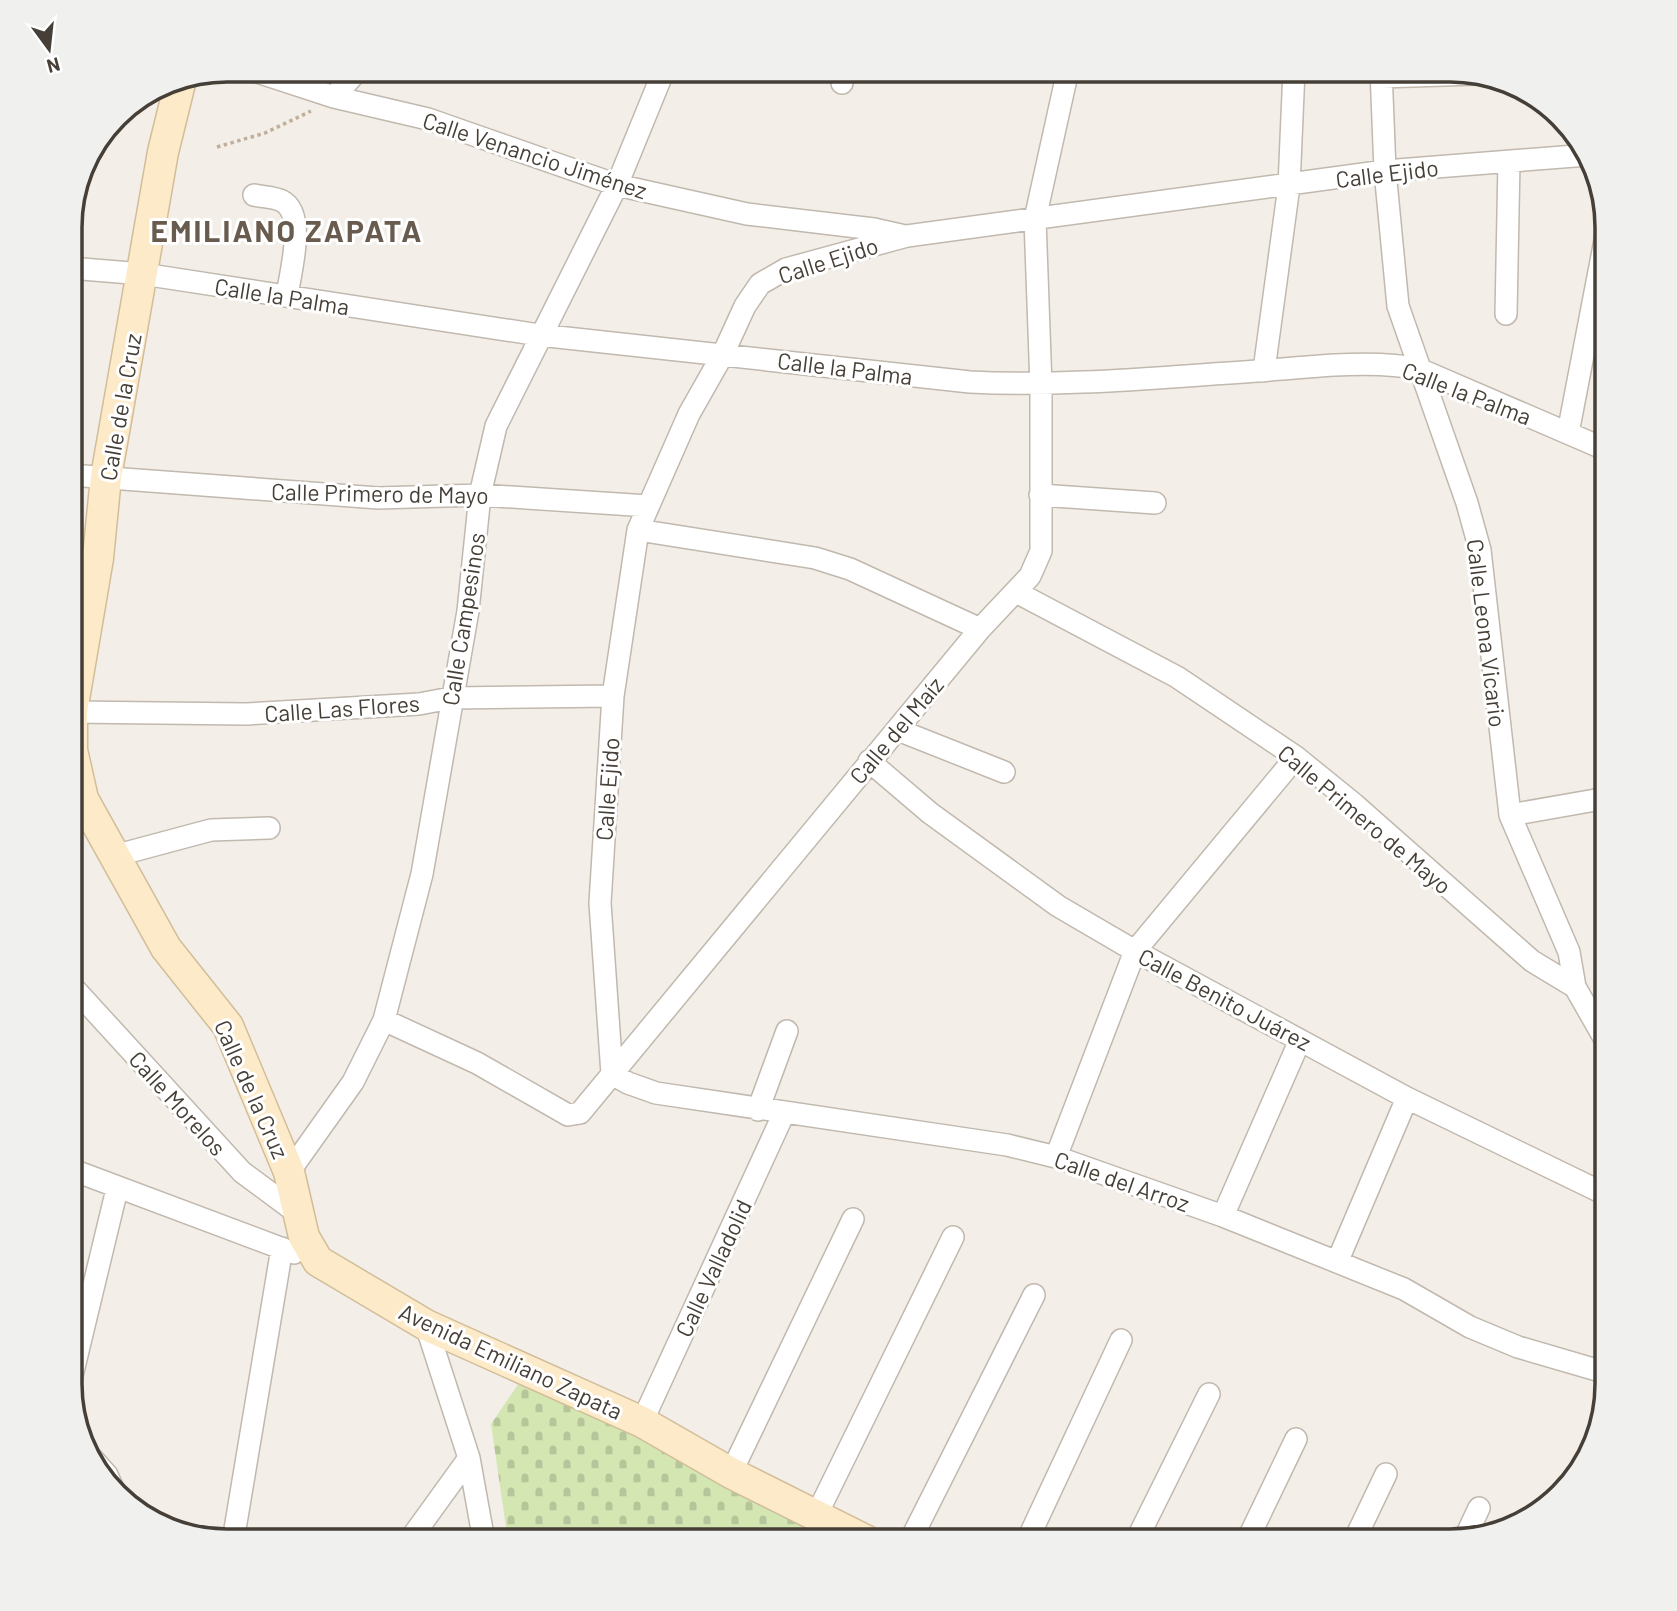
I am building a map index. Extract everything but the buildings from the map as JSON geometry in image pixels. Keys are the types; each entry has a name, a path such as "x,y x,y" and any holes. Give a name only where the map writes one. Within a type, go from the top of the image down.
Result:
{"main road":[{"name":"Calle de la Cruz","path":"84,561 106,477 163,152 178,91"},
{"name":"Calle de la Cruz","path":"83,796 95,825 166,948 229,1026 289,1172 296,1212 304,1237 318,1261"},
{"name":"Avenida Emiliano Zapata","path":"318,1261 426,1325 642,1422 731,1473 843,1529"}],"street":[{"name":"Calle Venancio Jiménez","path":"288,82 334,97 428,119 617,185 747,214 874,229 907,236"},
{"path":"334,97 347,82"},
{"name":"Calle Campesinos","path":"289,1172 353,1082 384,1020 422,874 468,611 480,495 496,426 539,335 617,185 659,82"},
{"name":"Calle del Maíz","path":"384,1020 477,1063 568,1115 580,1113 869,761 898,730 980,629 1030,576 1041,551 1041,386 1035,219 1065,82"},
{"path":"1264,370 1289,186 1293,82"},
{"name":"Calle Leona Vicario","path":"1381,82 1385,171 1398,306 1467,503 1480,550 1510,815 1569,952 1575,987"},
{"name":"Calle Ejido","path":"612,1074 600,903 613,696 638,530 689,414 723,354 745,306 760,284 786,270 907,236 1385,171 1576,156"},
{"path":"1506,314 1508,162"},
{"path":"254,195 281,201 291,210 296,227 287,296"},
{"name":"Calle la Palma","path":"83,269 143,274 539,335 970,382 1041,386 1264,370 1398,365 1419,369 1594,444"},
{"path":"1568,433 1594,297"},
{"name":"Calle Primero de Mayo","path":"83,476 378,498 480,495 648,506"},
{"path":"1040,495 1155,503"},
{"path":"638,530 815,558 849,569 980,629"},
{"name":"Calle Primero de Mayo","path":"1016,592 1177,677 1296,757 1354,804 1532,961 1575,987 1595,1021"},
{"name":"Calle Las Flores","path":"83,711 247,714 419,704 451,698 613,696"},
{"path":"898,730 1004,772"},
{"path":"1056,1157 1135,951 1296,757"},
{"name":"Calle Benito Juárez","path":"869,761 930,813 1058,906 1135,951 1407,1098 1595,1189"},
{"path":"1510,815 1594,800"},
{"path":"114,856 211,830 269,828"},
{"name":"Calle Morelos","path":"83,998 242,1172 296,1212"},
{"path":"758,1110 787,1031"},
{"path":"1223,1216 1300,1040"},
{"name":"Calle del Arroz","path":"612,1074 656,1093 1007,1145 1056,1157 1338,1260 1404,1289 1471,1328 1506,1342 1595,1369"},
{"path":"1338,1260 1407,1098"},
{"name":"Calle Valladolid","path":"642,1422 784,1114"},
{"name":"Avenida Emiliano Zapata","path":"83,1175 318,1261"},
{"path":"83,1330 117,1189"},
{"path":"731,1473 853,1219"},
{"path":"816,1516 953,1237"},
{"path":"235,1529 282,1248"},
{"path":"916,1529 1034,1295"},
{"path":"426,1325 469,1458 482,1529"},
{"path":"1033,1529 1121,1340"},
{"path":"1142,1529 1209,1394"},
{"path":"1253,1529 1296,1439"},
{"path":"418,1529 469,1458"},
{"path":"1360,1529 1387,1474"},
{"path":"1470,1528 1479,1508"}],"path":[{"path":"217,146 265,133 334,97"}],"green space":[{"path":"521,1380 823,1529 506,1529 491,1424"}],"district":[{"name":"EMILIANO ZAPATA","path":"287,230"}]}
